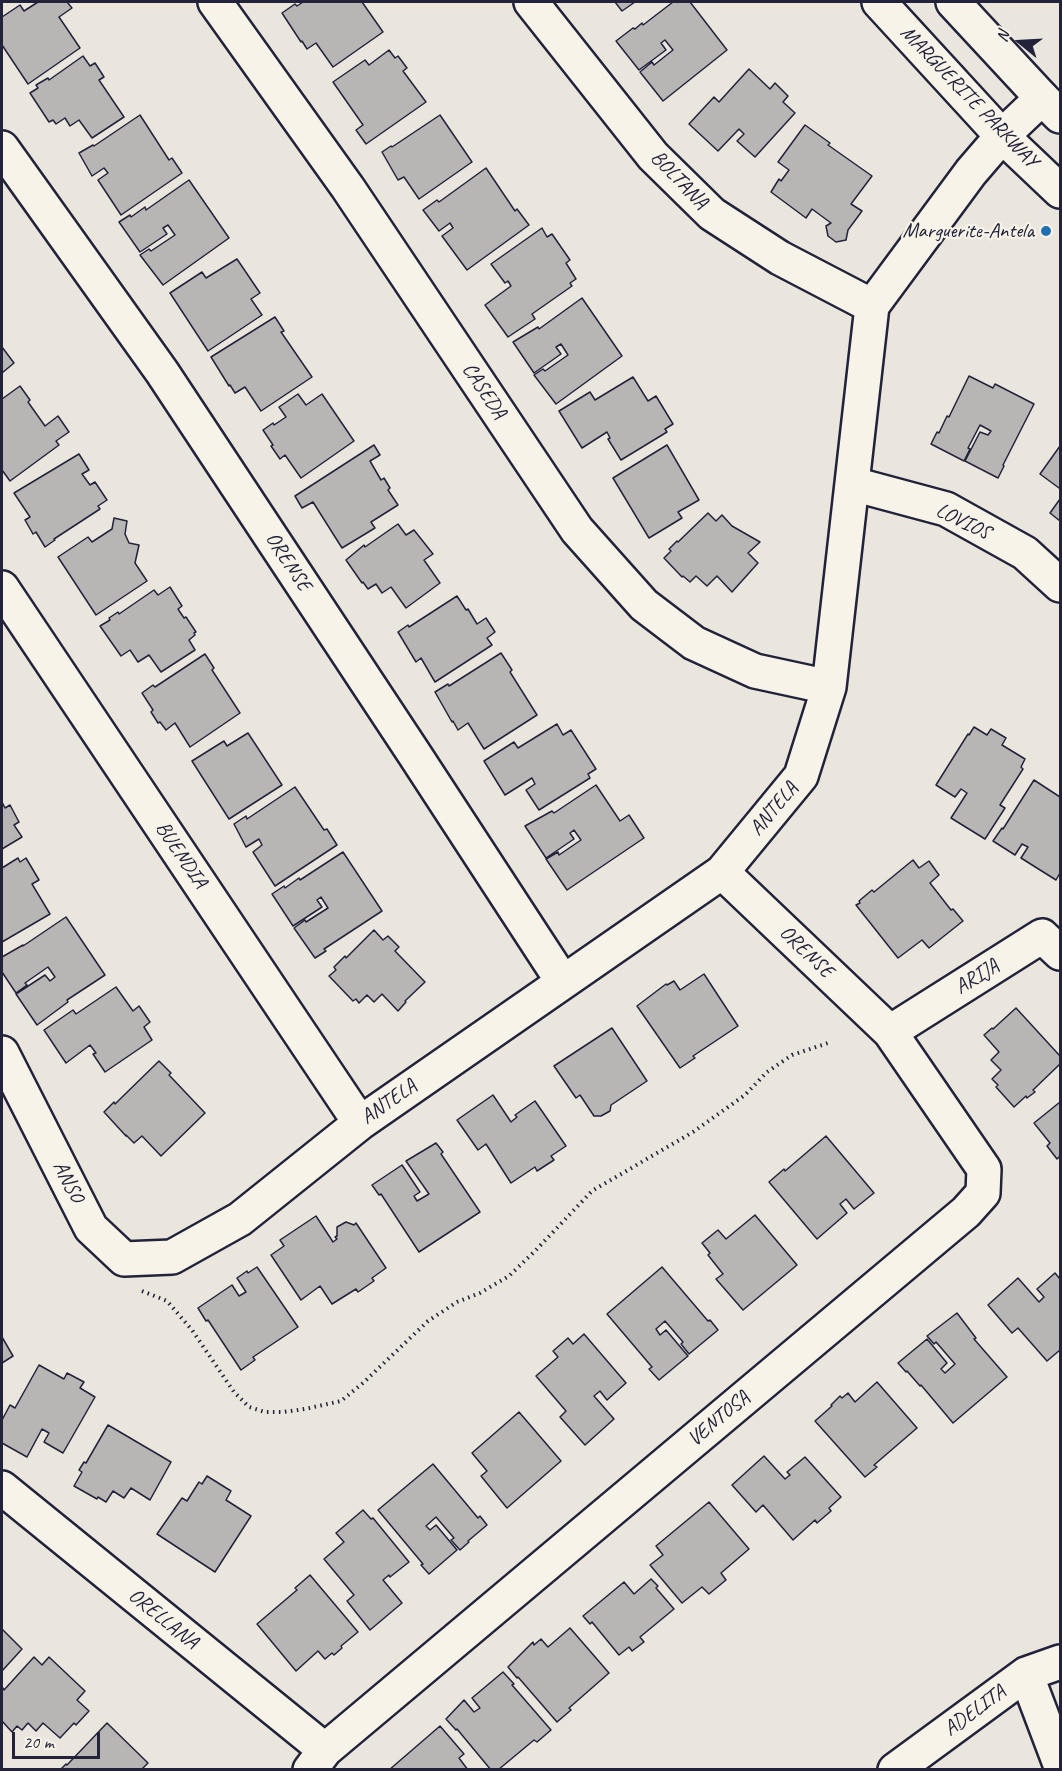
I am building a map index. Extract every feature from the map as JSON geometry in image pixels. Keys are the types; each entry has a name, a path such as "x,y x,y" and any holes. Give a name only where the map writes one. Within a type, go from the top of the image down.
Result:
{"street":[{"name":"CASEDA","path":"215,2 348,188 577,530 644,606 694,643 755,671 829,687"},
{"name":"BOLTANA","path":"531,2 653,156 712,214 780,258 873,306"},
{"name":"MARGUERITE PARKWAY","path":"879,2 1002,136 1060,191"},
{"path":"952,2 1051,107"},
{"name":"ANTELA","path":"172,1257 240,1219 360,1123 722,872 801,776 829,687 873,306 971,172 1002,136 1051,107"},
{"name":"ORENSE","path":"2,148 162,372 563,982"},
{"name":"LOVIOS","path":"853,484 946,509 1025,553 1060,585"},
{"name":"BUENDIA","path":"2,588 360,1123"},
{"name":"ORENSE","path":"722,872 890,1032"},
{"name":"ARIJA","path":"890,1032 1042,936 1060,953"},
{"name":"VENTOSA","path":"318,1760 957,1220 982,1193 984,1169 890,1032"},
{"name":"ANSO","path":"2,1053 91,1228 124,1259 172,1257"},
{"name":"ORELLANA","path":"2,1488 318,1760"},
{"name":"ADELITA","path":"895,1770 1026,1674 1060,1662"},
{"path":"1026,1674 1060,1764"}],"path":[{"path":"140,1290 167,1301 192,1330 234,1392 249,1407 265,1412 283,1412 341,1401 428,1321 457,1302 480,1293 509,1276 592,1191 693,1132 745,1095 767,1072 792,1055 828,1043"}],"building":[{"path":"38,2 67,2 72,8 59,17 80,48 28,84 2,45 2,17 20,5 24,11"},
{"path":"303,2 362,2 383,32 333,67 316,43 307,49 282,13 295,4 297,6"},
{"path":"615,2 635,2 622,11"},
{"path":"673,2 690,2 727,50 663,101 640,72 652,62 654,65 673,50 665,40 661,43 666,50 639,70 616,41 633,28 635,29 642,23 643,25"},
{"path":"389,50 395,58 398,56 407,68 403,71 426,102 366,144 356,130 363,125 333,82 365,60 369,65"},
{"path":"83,56 90,66 95,63 104,77 99,80 124,117 92,138 79,120 70,126 65,118 56,124 53,120 49,122 30,93 38,88 36,85 48,78 49,80"},
{"path":"749,69 770,89 775,83 788,96 783,102 795,113 755,157 737,141 744,134 739,129 718,151 689,124 714,97 719,102"},
{"path":"140,115 169,160 172,158 182,173 121,215 98,180 108,173 104,168 92,176 79,153 94,146"},
{"path":"440,115 472,162 419,199 404,177 398,180 382,152"},
{"path":"805,125 830,143 828,145 872,176 851,204 862,211 848,230 846,240 836,242 828,236 826,226 831,223 812,209 806,218 771,192 779,179 781,181 789,170 778,162"},
{"path":"486,168 515,211 517,209 529,225 467,270 442,236 453,228 450,223 439,231 423,210 437,200 439,202"},
{"path":"189,180 229,238 163,285 140,255 149,249 151,251 175,235 168,225 163,228 167,234 140,252 119,222 145,207 146,210"},
{"path":"542,228 547,237 552,234 570,260 566,263 576,279 570,283 572,286 532,314 535,319 508,337 485,305 511,286 508,281 505,283 491,264"},
{"path":"237,259 260,293 251,299 262,315 208,351 170,293 202,272 206,278"},
{"path":"582,298 622,356 556,404 534,375 543,369 545,371 568,355 561,344 556,347 561,354 534,373 513,342 538,327 539,329"},
{"path":"275,317 284,331 281,332 312,377 261,411 245,387 235,393 211,357"},
{"path":"2,347 14,363 2,373"},
{"path":"969,376 993,388 995,384 1034,404 998,478 965,461 980,432 988,435 991,431 980,425 964,461 931,444 947,416 949,417"},
{"path":"633,377 648,401 656,396 673,424 665,429 667,432 621,460 608,439 610,438 607,432 582,448 559,411 590,392 595,400"},
{"path":"20,386 45,426 58,416 69,432 56,441 59,445 10,481 2,470 2,399"},
{"path":"298,394 306,405 322,394 354,441 301,478 285,455 280,459 263,430 286,417 279,407"},
{"path":"374,445 380,455 370,461 381,480 384,478 390,488 388,490 398,505 371,522 375,528 342,548 313,502 302,508 295,496"},
{"path":"667,445 699,500 678,512 682,518 649,538 613,478"},
{"path":"1060,446 1060,486 1059,488 1040,474"},
{"path":"79,454 89,470 82,474 90,485 95,482 107,500 98,506 100,509 45,547 36,532 33,534 25,520 30,517 14,493"},
{"path":"1060,499 1060,521 1050,513"},
{"path":"708,513 716,521 722,515 732,526 760,542 748,553 758,563 732,592 717,576 707,586 696,576 690,582 664,558 671,551 669,549"},
{"path":"114,518 127,521 125,534 129,543 139,545 135,563 147,581 96,615 58,557 88,537 92,542 112,529"},
{"path":"398,524 406,535 414,530 433,554 424,560 440,583 406,608 391,587 382,593 376,584 368,589 346,560 364,545 365,547"},
{"path":"170,587 182,606 178,609 196,632 189,640 195,650 161,672 149,655 138,662 130,650 121,656 100,626 154,590 158,595"},
{"path":"457,596 477,624 486,618 495,632 487,638 492,645 435,682 421,658 416,662 398,632"},
{"path":"501,653 537,715 484,749 468,723 458,730 435,692 448,684 449,686"},
{"path":"205,654 214,668 212,670 240,713 190,747 175,723 166,730 160,722 158,723 142,693"},
{"path":"557,724 563,735 571,730 596,769 588,774 590,778 539,810 526,790 535,784 532,778 505,795 484,761 514,742 518,748"},
{"path":"974,727 987,735 991,729 1006,738 1002,745 1025,759 1021,767 1023,769 1000,805 1005,808 985,839 951,818 967,793 961,789 955,797 936,785"},
{"path":"248,733 282,785 229,819 192,761 224,741 227,746"},
{"path":"1034,780 1060,797 1060,873 1056,880 1021,858 1028,847 1022,844 1015,855 993,841"},
{"path":"596,785 620,821 629,815 644,838 567,890 546,859 558,852 559,855 581,840 574,830 570,833 574,839 546,858 525,826 552,811 554,813"},
{"path":"295,787 337,845 275,886 253,852 262,845 259,839 246,847 234,824 246,816 247,819"},
{"path":"2,802 5,808 10,805 19,822 14,825 22,837 2,849"},
{"path":"343,852 382,911 324,949 326,951 315,958 294,928 328,908 321,897 317,900 322,907 293,926 272,894 299,878 300,880"},
{"path":"18,858 20,862 26,858 39,880 32,884 50,914 2,942 2,868"},
{"path":"913,860 919,868 929,861 939,875 930,883 951,910 953,909 963,921 929,948 922,940 898,958 856,905 872,890 874,892"},
{"path":"66,917 105,975 67,1000 68,1002 37,1025 16,994 45,975 50,981 55,977 48,967 25,983 27,985 16,993 2,972 2,957 23,946"},
{"path":"374,930 383,940 388,936 399,947 395,951 425,982 398,1011 382,994 374,1002 367,995 359,1003 356,999 353,1001 329,976 336,970 334,967"},
{"path":"704,974 738,1026 693,1056 695,1058 680,1068 637,1006 666,984 674,981 680,990"},
{"path":"116,987 133,1011 139,1006 150,1022 144,1027 152,1040 105,1072 90,1045 66,1063 44,1030 73,1010 76,1014"},
{"path":"1016,1008 1060,1056 1060,1064 1033,1090 1035,1092 1027,1098 1026,1096 1014,1107 992,1079 1001,1070 991,1060 999,1052 984,1035"},
{"path":"612,1028 647,1081 611,1105 610,1111 601,1116 594,1116 580,1095 576,1098 554,1066"},
{"path":"159,1061 205,1113 161,1156 142,1136 134,1143 104,1112"},
{"path":"493,1095 511,1122 517,1117 515,1115 535,1101 566,1146 551,1156 554,1160 537,1171 535,1167 511,1183 486,1144 478,1150 457,1120"},
{"path":"1060,1102 1060,1159 1059,1157 1057,1159 1047,1146 1050,1143 1034,1123"},
{"path":"826,1136 874,1193 854,1209 846,1199 840,1204 847,1213 817,1239 769,1182"},
{"path":"436,1143 480,1212 419,1252 381,1194 379,1195 372,1185 402,1165 420,1192 414,1196 417,1201 429,1194 406,1161"},
{"path":"755,1215 797,1265 743,1310 716,1279 723,1274 702,1243 718,1230 726,1239"},
{"path":"316,1216 333,1242 337,1239 335,1237 337,1227 346,1222 354,1225 356,1223 386,1268 372,1278 374,1281 358,1292 356,1289 332,1304 320,1286 301,1300 271,1255 284,1246 280,1240"},
{"path":"257,1267 298,1327 253,1357 255,1360 241,1370 198,1308 232,1285 239,1296 246,1292 237,1278"},
{"path":"662,1267 718,1330 689,1354 681,1344 683,1342 665,1321 656,1329 660,1335 666,1330 688,1356 659,1380 649,1369 652,1367 607,1314"},
{"path":"1055,1273 1060,1279 1060,1350 1047,1361 1018,1328 1012,1333 988,1305 1018,1278 1039,1302 1044,1297 1037,1289"},
{"path":"957,1313 976,1338 974,1339 1007,1377 953,1423 921,1385 898,1363 927,1339 947,1363 941,1369 945,1373 955,1364 936,1342 934,1344 927,1336"},
{"path":"584,1334 626,1383 607,1400 600,1391 594,1396 614,1419 585,1445 560,1417 566,1411 536,1376 558,1357 553,1351 568,1338 573,1344"},
{"path":"2,1337 13,1356 2,1363"},
{"path":"39,1365 64,1379 67,1373 84,1382 80,1388 95,1397 63,1453 44,1442 49,1433 42,1429 27,1457 2,1443 2,1420 10,1405 15,1408"},
{"path":"877,1382 917,1428 874,1465 877,1467 865,1477 815,1421 840,1396 842,1398 848,1393 855,1402"},
{"path":"519,1412 561,1461 507,1508 481,1476 487,1471 472,1453"},
{"path":"108,1425 171,1462 150,1500 131,1488 124,1498 113,1491 106,1502 74,1486 82,1472 79,1470 84,1462 86,1463"},
{"path":"764,1456 785,1479 790,1475 787,1472 805,1457 841,1497 829,1508 831,1511 817,1523 815,1520 793,1540 763,1505 756,1512 732,1485"},
{"path":"433,1464 478,1518 480,1516 487,1525 460,1550 451,1540 454,1538 436,1517 426,1526 430,1530 436,1525 457,1550 429,1574 378,1510"},
{"path":"207,1476 231,1491 226,1500 251,1516 215,1572 157,1534 182,1498 187,1501 199,1482 202,1484"},
{"path":"709,1502 749,1549 721,1573 726,1580 709,1594 702,1587 682,1603 650,1565 663,1555 656,1546"},
{"path":"363,1510 371,1519 373,1518 409,1562 383,1580 402,1603 370,1630 347,1601 354,1595 324,1559 344,1542 336,1533"},
{"path":"310,1575 358,1632 334,1655 332,1653 325,1659 318,1651 296,1671 257,1624 297,1590 295,1588"},
{"path":"651,1579 674,1609 640,1637 644,1642 632,1651 629,1647 619,1655 592,1622 590,1624 583,1616 624,1582 634,1594"},
{"path":"570,1628 609,1673 569,1708 571,1710 557,1722 508,1667 533,1642 534,1645 541,1639 548,1647"},
{"path":"2,1629 22,1649 2,1671"},
{"path":"34,1657 42,1665 49,1657 85,1691 77,1700 89,1711 60,1738 43,1723 36,1731 28,1723 22,1730 17,1726 12,1732 2,1721 3,1688 4,1690"},
{"path":"503,1672 551,1730 537,1742 534,1740 498,1770 491,1770 446,1719 464,1700 474,1712 480,1708 472,1698"},
{"path":"107,1723 148,1763 141,1770 60,1770 67,1765"},
{"path":"440,1726 464,1754 459,1758 468,1770 389,1770"}],"place":[{"name":"Marguerite-Antela","path":"1046,231"}]}
